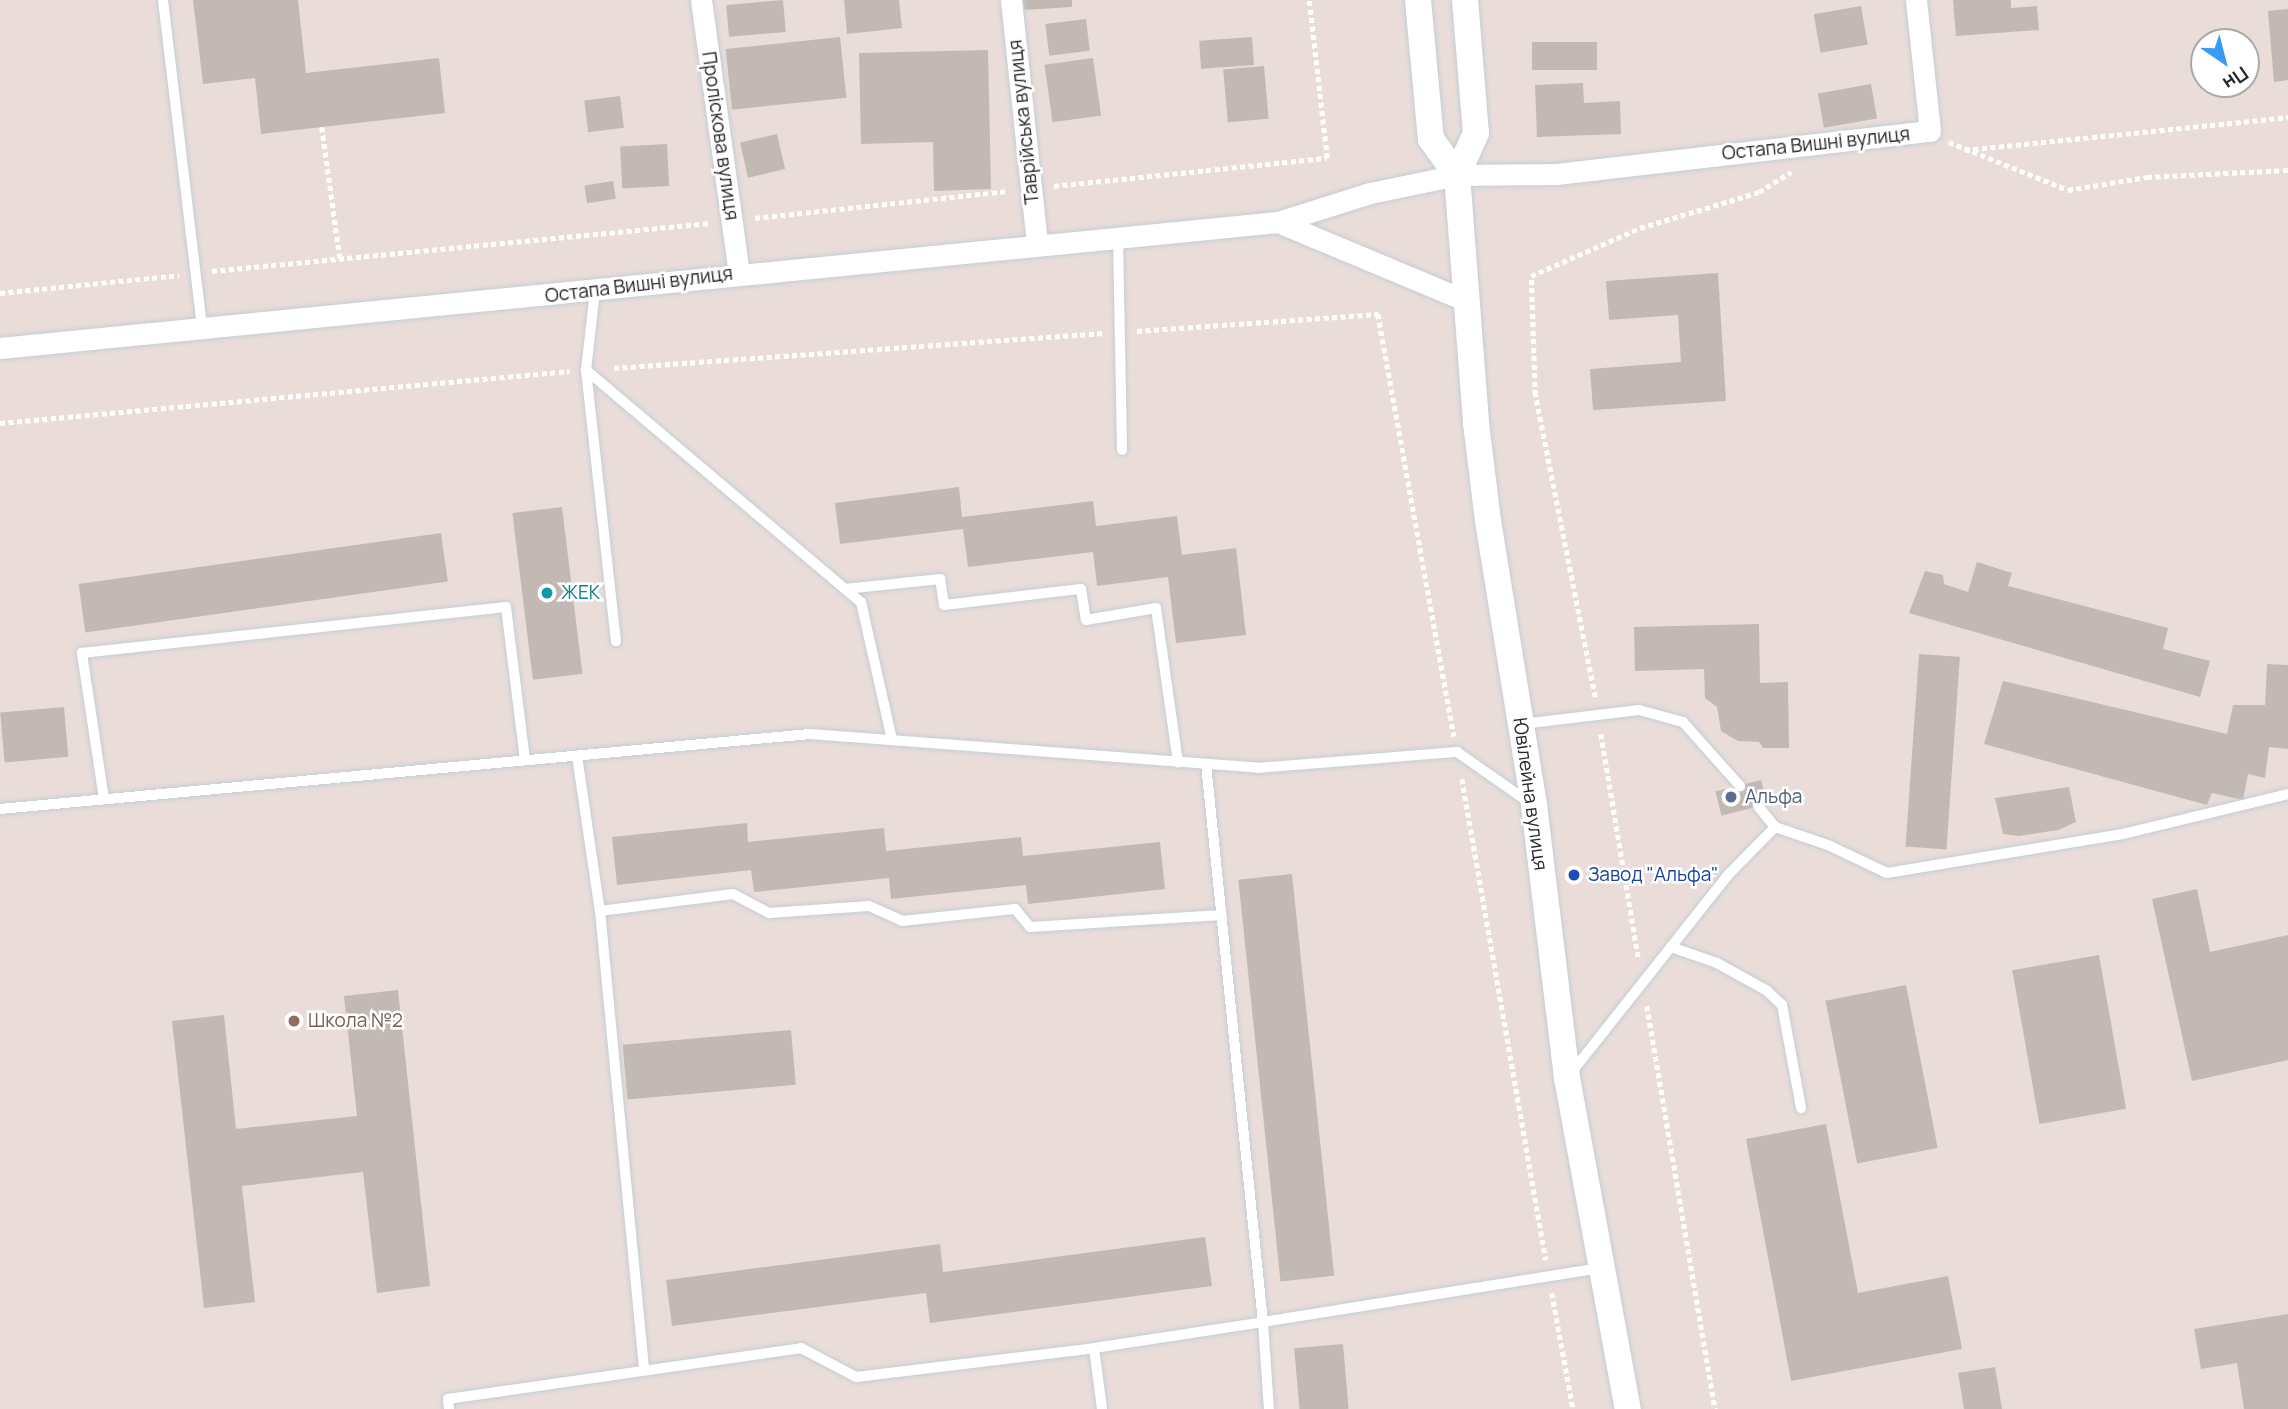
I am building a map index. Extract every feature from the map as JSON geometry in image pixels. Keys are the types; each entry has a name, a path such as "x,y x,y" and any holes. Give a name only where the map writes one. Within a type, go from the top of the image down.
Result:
{"street":[{"name":"Проліскова вулиця","path":"701,0 739,273"},
{"name":"Таврійська вулиця","path":"1011,0 1037,245"},
{"path":"1418,0 1431,139 1457,175"},
{"path":"1457,175 1476,132 1465,0"},
{"path":"1916,0 1930,131"},
{"name":"Остапа Вишні вулиця","path":"0,348 595,291 739,273 1278,222 1370,193 1457,175 1556,174 1930,131"},
{"name":"Ювілейна вулиця","path":"1457,175 1476,423 1488,521 1534,805 1567,1078 1628,1409"},
{"path":"1278,222 1467,301"}],"lane":[{"path":"163,0 202,327"},
{"path":"1118,239 1122,450"},
{"path":"595,291 586,370 616,641"},
{"path":"586,370 861,602 892,740"},
{"path":"845,589 940,579 944,605 1081,589 1086,620 1156,608 1178,762"},
{"path":"104,799 82,653 506,607 525,760"},
{"path":"1521,724 1639,710 1683,722 1740,786"},
{"path":"0,809 810,734 1258,768 1457,752 1534,805"},
{"path":"576,756 600,911 645,1370"},
{"path":"1206,764 1263,1322 1269,1409"},
{"path":"1758,806 1775,827 1828,845 1887,873 2123,834 2288,794"},
{"path":"1567,1078 1727,876 1775,827"},
{"path":"600,911 733,894 769,913 869,906 902,921 1015,909 1030,927 1222,915"},
{"path":"1671,947 1717,963 1766,990 1782,1005 1801,1108"},
{"path":"449,1409 448,1399 801,1348 856,1377 1094,1348 1603,1268"},
{"path":"1094,1348 1102,1409"}],"path":[{"path":"1964,150 2288,117"},
{"path":"322,127 340,258"},
{"name":"Остапа Вишні вулиця","path":"1930,131 1964,150 2068,190 2147,177 2288,170"},
{"path":"1715,1409 1598,715 1535,395 1531,276 1640,228 1759,192 1801,167"},
{"path":"0,423 586,370 1378,314 1573,1409"}],"building":[{"path":"193,0 298,0 306,73 439,58 445,113 261,134 255,78 203,84"},
{"path":"783,0 786,32 729,37 726,5"},
{"path":"844,0 899,0 902,28 847,34"},
{"path":"1023,0 1072,0 1072,7 1024,10"},
{"path":"1953,0 2011,0 2011,8 2037,6 2039,30 1956,36"},
{"path":"1861,6 1868,44 1821,53 1814,14"},
{"path":"2288,9 2288,80 2274,82 2268,11"},
{"path":"1086,19 1090,51 1049,56 1045,24"},
{"path":"840,37 846,98 732,110 726,49"},
{"path":"1252,37 1254,65 1201,69 1199,41"},
{"path":"1532,42 1597,42 1597,70 1532,70"},
{"path":"988,50 991,189 934,191 933,142 861,144 859,53"},
{"path":"1093,58 1101,115 1053,122 1044,65"},
{"path":"1264,66 1269,119 1228,122 1223,70"},
{"path":"1583,83 1584,103 1620,101 1621,134 1537,137 1535,85"},
{"path":"1871,84 1877,118 1824,128 1818,93"},
{"path":"620,96 624,128 588,132 584,100"},
{"path":"777,134 785,169 748,178 740,143"},
{"path":"667,144 669,186 622,188 620,146"},
{"path":"613,181 616,199 587,203 584,186"},
{"path":"1718,273 1726,401 1593,410 1590,369 1681,362 1678,315 1609,320 1606,281"},
{"path":"959,487 962,517 1093,501 1096,526 1177,516 1182,555 1236,548 1246,635 1176,643 1168,577 1097,586 1093,552 968,567 963,529 840,544 835,503"},
{"name":"ЖЕК","path":"562,507 582,674 533,680 512,513"},
{"path":"441,533 448,582 85,632 79,584"},
{"path":"1977,562 2012,573 2008,586 2168,628 2163,649 2210,661 2200,697 1909,613 1925,571 1943,575 1944,584 1968,592"},
{"path":"1759,624 1760,683 1788,682 1789,748 1763,748 1759,742 1738,741 1721,731 1717,707 1705,698 1704,669 1635,671 1634,627"},
{"path":"1919,654 1960,657 1946,849 1906,847"},
{"path":"2267,664 2288,665 2288,749 2269,747 2265,778 2248,774 2243,800 2212,793 2207,805 1984,744 2003,681 2227,734 2233,705 2265,705"},
{"path":"64,707 68,757 5,762 0,713"},
{"path":"1761,780 1767,804 1721,816 1715,791"},
{"path":"2069,787 2076,822 2058,830 2019,836 2003,834 1995,798"},
{"path":"747,823 748,842 884,828 886,851 1021,837 1023,856 1160,842 1165,889 1028,904 1026,885 891,899 889,878 754,892 751,870 617,885 612,837"},
{"path":"1292,874 1334,1276 1281,1281 1238,880"},
{"path":"2197,889 2210,952 2288,935 2288,1060 2192,1081 2152,899"},
{"path":"2099,955 2126,1109 2039,1124 2012,970"},
{"path":"1906,985 1938,1148 1857,1164 1826,1001"},
{"path":"398,990 430,1286 377,1293 363,1172 242,1186 255,1302 204,1308 172,1021 224,1015 236,1129 357,1116 344,996"},
{"path":"791,1030 796,1085 627,1100 623,1045"},
{"path":"1826,1124 1858,1293 1948,1276 1962,1349 1791,1381 1746,1139"},
{"path":"1205,1237 1212,1286 930,1323 926,1293 672,1326 666,1280 940,1244 943,1272"},
{"path":"2288,1314 2288,1409 2244,1409 2237,1363 2201,1369 2194,1329"},
{"path":"1343,1344 1349,1409 1299,1409 1294,1348"},
{"path":"1995,1367 2002,1409 1964,1409 1958,1373"}],"place":[{"name":"ЖЕК","path":"547,593"},
{"name":"Альфа","path":"1731,797"},
{"name":"Завод \"Альфа\"","path":"1574,875"},
{"name":"Школа №2","path":"294,1021"}]}
